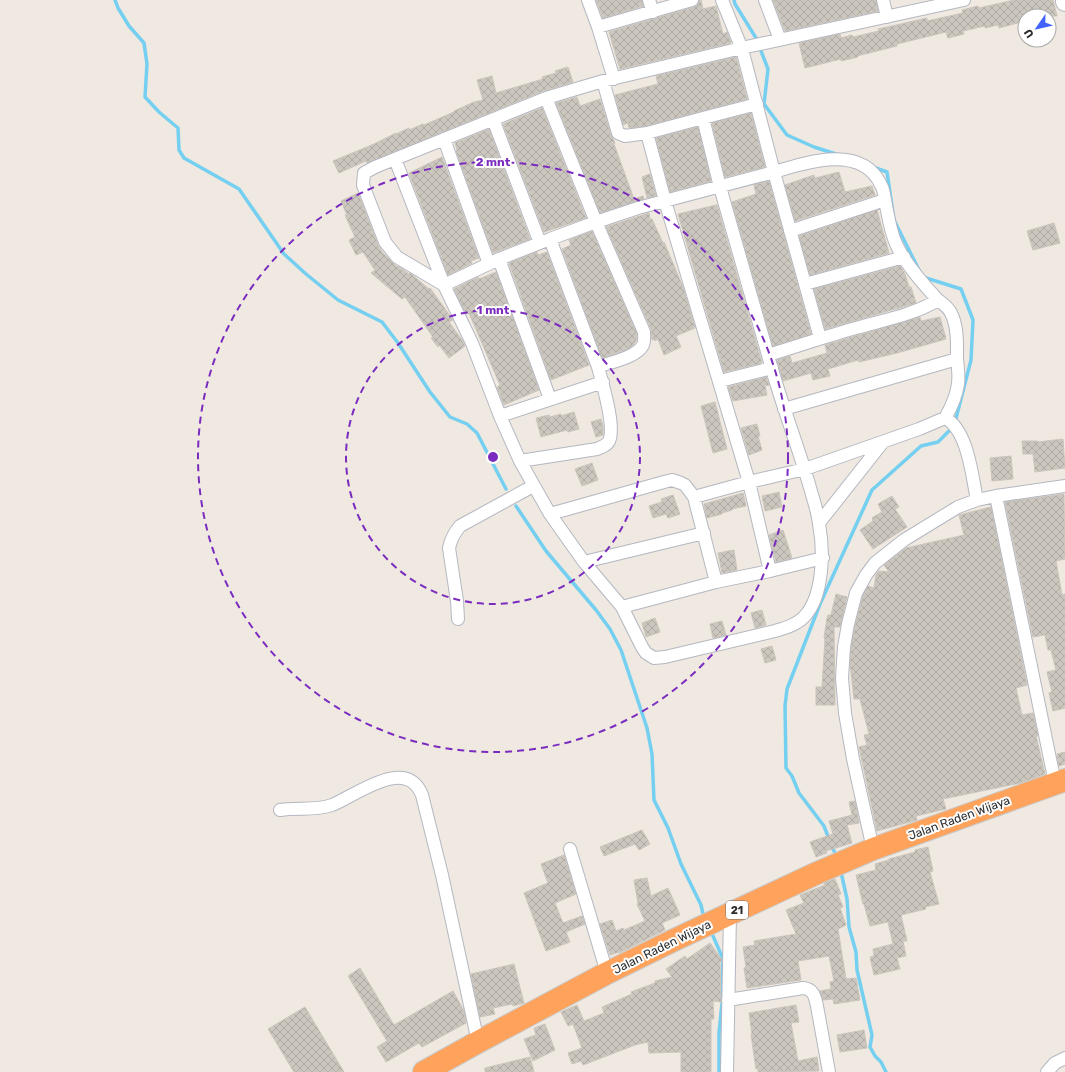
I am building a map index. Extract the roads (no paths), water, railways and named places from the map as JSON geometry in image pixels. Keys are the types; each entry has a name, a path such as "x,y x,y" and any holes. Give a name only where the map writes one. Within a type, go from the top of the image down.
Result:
{"highway":[{"name":"Jalan Raden Wijaya","path":"424,1072 607,973 817,873 873,850 1060,781"}],"street":[{"path":"588,0 598,27 618,133 625,136 647,133 757,104"},
{"path":"649,0 653,12"},
{"path":"598,27 692,0"},
{"path":"722,0 744,48 774,172 820,338"},
{"path":"765,0 777,41"},
{"path":"883,0 887,17"},
{"path":"444,284 397,256 385,242 363,185 362,181 364,173 375,167 546,98 608,80 744,48 964,0"},
{"path":"546,98 596,222 644,332 645,339 643,345 638,351 632,355 598,367"},
{"path":"396,159 444,284 472,343 500,416 520,461 550,514 584,562 622,607 642,648 646,653 654,658 775,632 797,623 809,611 814,600 823,558 820,523 805,469 784,409 768,355 720,187 703,118"},
{"path":"493,119 598,367 612,427 609,442 603,447 520,461"},
{"path":"647,133 665,201 749,482 770,571"},
{"path":"444,139 550,399"},
{"path":"444,284 545,241 638,208 815,161 836,159 852,161 862,165 873,173 882,186 892,231 897,245 920,279 950,312 954,320 957,333 958,383 948,421"},
{"path":"790,231 885,200"},
{"path":"805,284 904,257"},
{"path":"768,355 820,338 909,313 938,300"},
{"path":"784,409 957,359"},
{"path":"720,381 772,368"},
{"path":"500,416 602,382"},
{"path":"948,421 960,433 966,448 977,500"},
{"path":"694,498 749,482 805,469 920,429 948,421"},
{"path":"820,523 883,442"},
{"path":"550,514 672,480 680,482 685,485 694,498 716,582"},
{"path":"458,619 458,601 449,548 450,540 454,532 460,526 533,486"},
{"path":"873,850 846,721 842,678 846,640 856,593 866,575 875,564 904,540 958,507 977,500 996,496 1065,486"},
{"path":"996,496 1060,781"},
{"path":"584,562 704,533"},
{"path":"622,607 716,582 823,558"},
{"path":"280,810 292,808 317,809 332,805 385,780 398,778 413,781 422,795 442,875 478,1042"},
{"path":"570,849 607,973"},
{"path":"727,1072 730,914"},
{"path":"728,1000 798,988 810,990 814,996 817,1006 829,1072"},
{"path":"1047,1072 1055,1063 1065,1058"}],"waterway":[{"path":"115,0 129,26 144,43 147,64 145,97 159,112 178,128 179,150 184,158 239,189 284,254 306,274 338,300 382,322 398,343 430,392 450,417 467,424 477,433 506,489"},
{"path":"734,0 756,38 768,69 764,104 787,135 814,147 839,155"},
{"path":"873,167 887,172 894,220 919,270"},
{"path":"829,839 824,826 799,793 792,776 786,768 785,706 787,689 820,604 872,490 921,446 938,442 954,426 971,360 973,320 961,289 923,277"},
{"path":"516,506 546,551 596,610 610,629 621,650 647,728 652,754 654,800 668,828 681,864 701,905 703,914"},
{"path":"831,845 835,853"},
{"path":"841,872 847,899 849,927 856,952 857,970 872,1035 870,1047 886,1072"},
{"path":"713,936 723,959 722,1003 719,1033 719,1072"}]}
